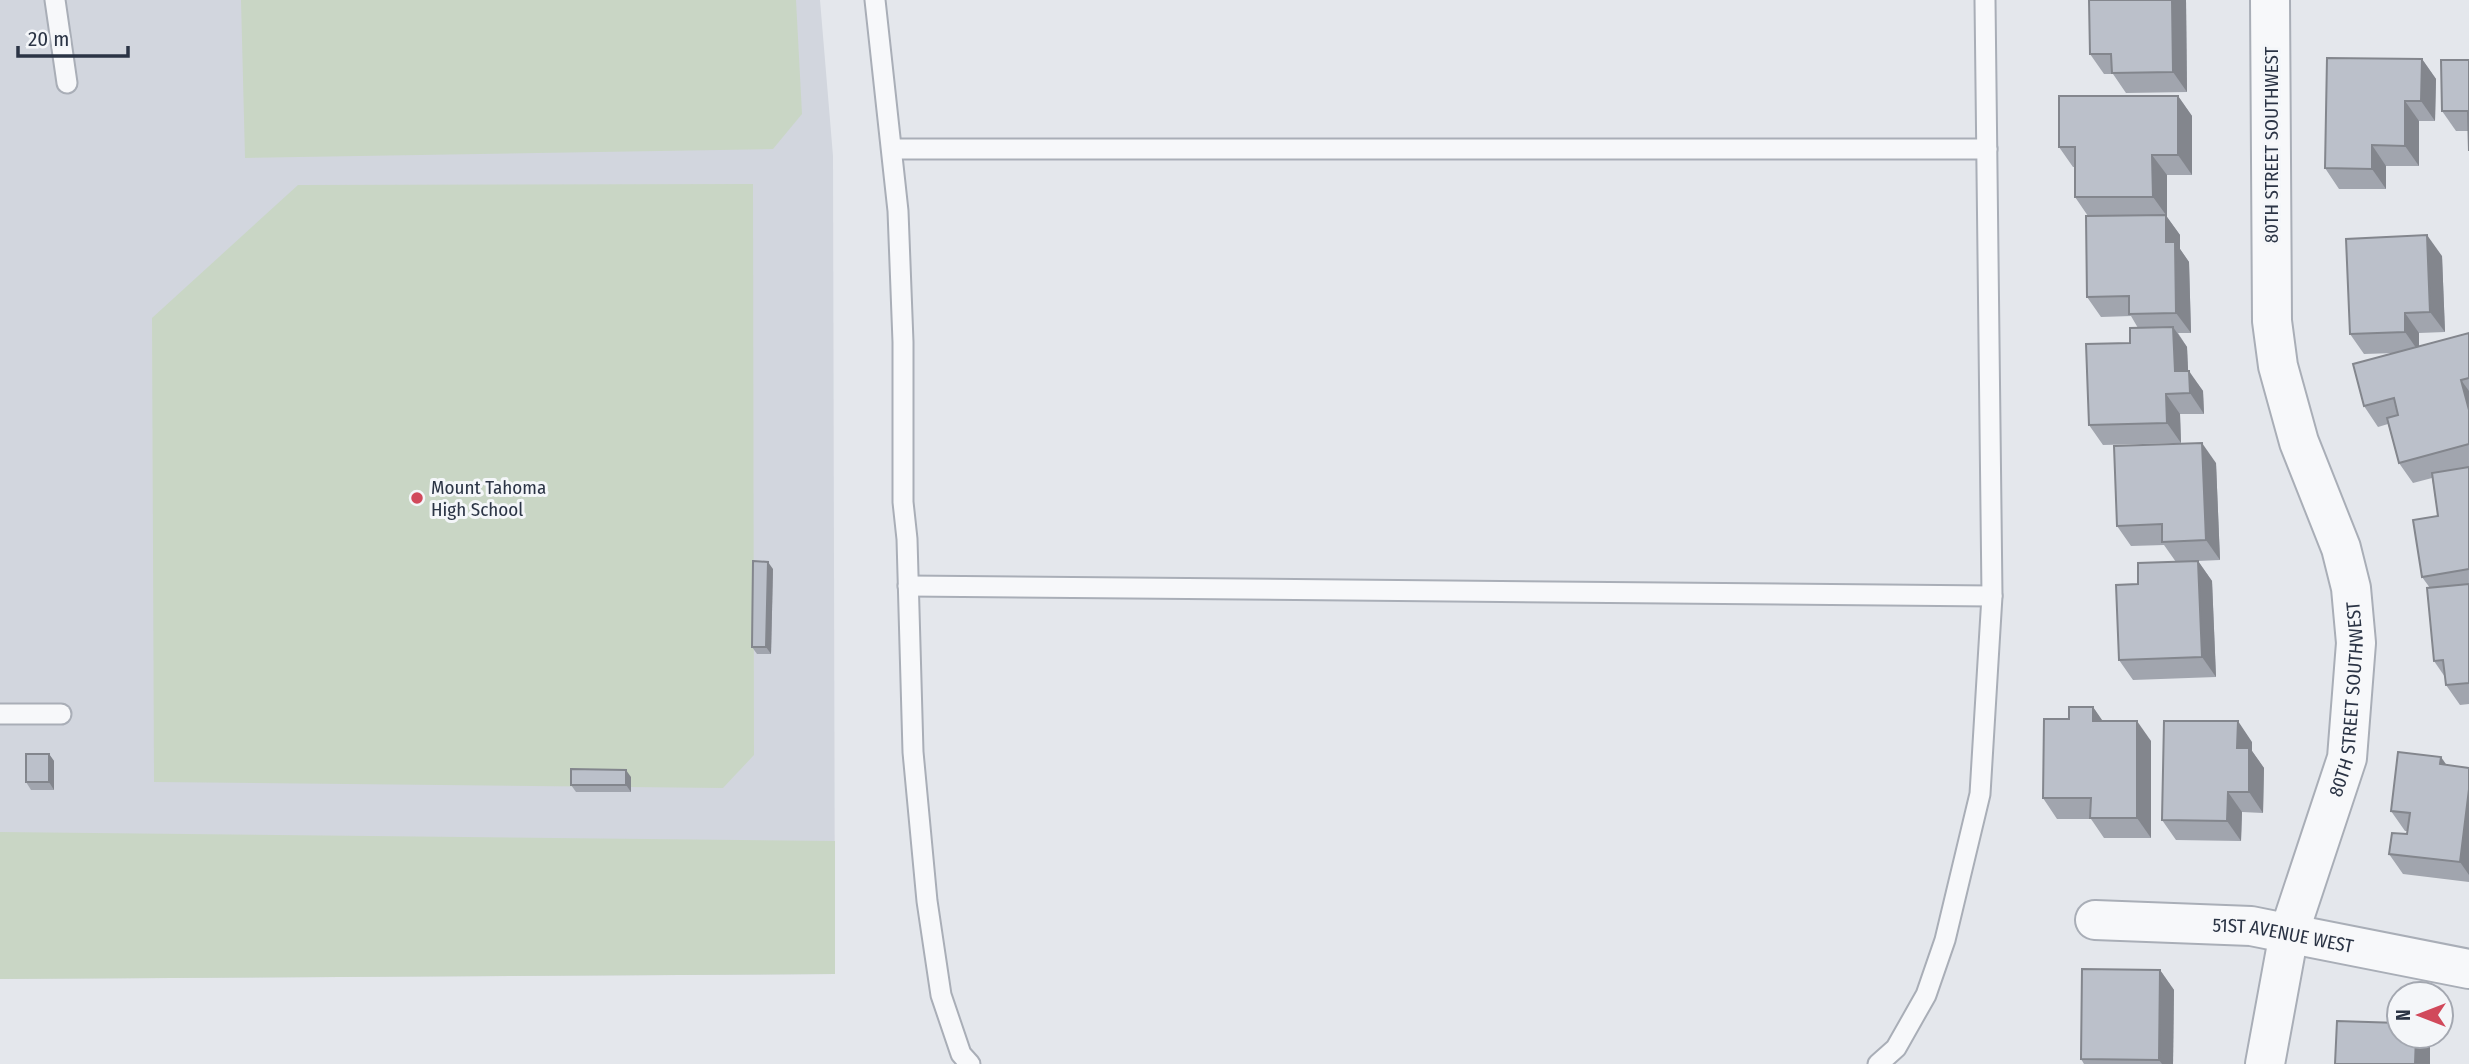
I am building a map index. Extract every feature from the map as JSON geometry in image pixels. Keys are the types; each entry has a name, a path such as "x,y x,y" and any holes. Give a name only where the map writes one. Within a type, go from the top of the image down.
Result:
{"street":[{"name":"80TH STREET SOUTHWEST","path":"2265,1064 2289,933 2347,758 2356,643 2351,588 2341,548 2299,442 2278,366 2272,321 2270,0"},
{"name":"51ST AVENUE WEST","path":"2095,920 2251,926 2392,957 2469,969"}],"lane":[{"path":"55,0 67,83"},
{"path":"875,0 892,149 903,342 903,502 913,752 927,901 941,995 961,1054 970,1064"},
{"path":"1878,1064 1896,1048 1926,995 1945,940 1980,794 1992,596 1985,0"},
{"path":"892,149 1987,149"},
{"path":"908,586 1992,596"},
{"path":"0,714 61,714"}],"shaded area":[{"name":"Mount Tahoma High School","path":"0,0 820,0 833,156 835,974 0,979"}],"green space":[{"path":"241,0 796,0 802,114 773,149 245,158"},
{"path":"753,184 754,755 723,788 154,782 152,318 298,185"},
{"path":"0,832 835,841 835,974 0,979"}],"building":[{"path":"2089,0 2172,0 2173,72 2112,73 2111,54 2090,54"},
{"path":"2327,58 2422,59 2421,101 2405,101 2405,146 2372,145 2372,169 2325,168"},
{"path":"2441,60 2469,60 2469,151 2468,111 2442,111"},
{"path":"2059,96 2178,96 2178,155 2152,155 2153,197 2075,197 2075,147 2059,147"},
{"path":"2166,215 2166,242 2175,242 2176,313 2129,314 2129,296 2087,297 2086,216"},
{"path":"2427,235 2430,312 2405,313 2405,332 2350,334 2346,239"},
{"path":"2173,327 2175,371 2189,371 2190,393 2166,394 2167,423 2089,425 2086,344 2130,343 2130,328"},
{"path":"2469,333 2469,378 2461,380 2469,410 2469,444 2399,463 2387,418 2398,415 2394,398 2364,406 2353,364"},
{"path":"2202,443 2206,540 2162,542 2162,524 2117,526 2114,446"},
{"path":"2469,467 2469,569 2422,577 2413,520 2438,516 2432,473"},
{"path":"753,561 768,562 766,647 752,647"},
{"path":"2198,561 2202,657 2119,660 2116,585 2138,584 2138,563"},
{"path":"2469,584 2469,683 2446,685 2443,660 2434,661 2427,588"},
{"path":"2069,707 2093,707 2093,721 2137,721 2137,818 2090,818 2091,798 2043,798 2044,719 2069,719"},
{"path":"2164,721 2238,721 2237,748 2249,748 2249,792 2228,792 2227,821 2162,820"},
{"path":"2398,752 2441,757 2440,764 2469,768 2460,862 2389,854 2392,833 2407,834 2410,813 2391,811"},
{"path":"26,754 49,754 49,782 26,782"},
{"path":"571,769 626,770 626,785 571,785"},
{"path":"2082,969 2160,970 2159,1060 2081,1059"},
{"path":"2337,1021 2385,1023 2385,1050 2416,1050 2415,1064 2335,1064"}],"place":[{"name":"Mount Tahoma High School","path":"417,498"}]}
